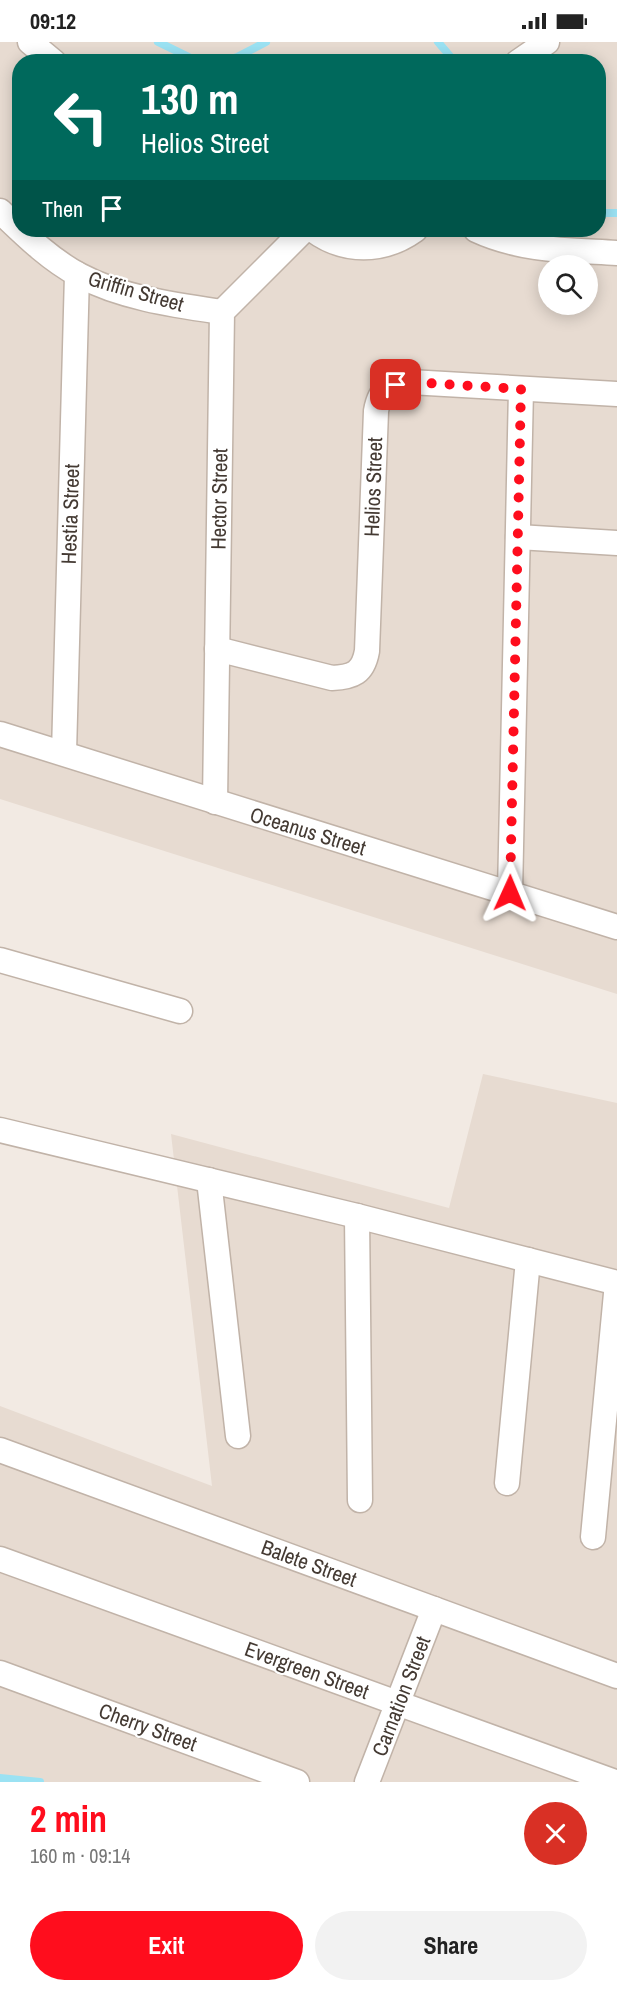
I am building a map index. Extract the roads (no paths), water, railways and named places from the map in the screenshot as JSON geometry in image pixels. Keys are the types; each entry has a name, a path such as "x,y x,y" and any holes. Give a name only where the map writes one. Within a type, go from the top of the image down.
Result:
{"street":[{"path":"30,42 44,54"},
{"path":"530,54 547,42"},
{"name":"Griffin Street","path":"0,211 12,222"},
{"name":"Griffin Street","path":"28,237 77,274 102,286 141,297 222,312"},
{"path":"222,312 297,237"},
{"path":"325,237 336,243 368,248 384,245 403,237"},
{"path":"493,237 540,249 617,253"},
{"name":"Hestia Street","path":"64,753 77,274"},
{"name":"Hector Street","path":"215,802 222,312"},
{"name":"Helios Street","path":"217,649 332,678 347,677 358,671 365,662 378,399 385,389 410,382 617,394"},
{"path":"510,893 521,389"},
{"path":"518,537 617,543"},
{"name":"Oceanus Street","path":"0,734 617,927"},
{"path":"0,960 180,1011"},
{"path":"0,1130 357,1216 617,1283 593,1537"},
{"path":"209,1180 238,1436"},
{"path":"357,1216 360,1500"},
{"path":"507,1483 528,1260"},
{"name":"Balete Street","path":"0,1450 617,1676"},
{"name":"Evergreen Street","path":"0,1559 615,1782"},
{"name":"Carnation Street","path":"368,1782 434,1609"},
{"name":"Cherry Street","path":"0,1673 297,1782"}],"waterway":[{"path":"158,42 183,54"},
{"path":"243,54 266,42"},
{"path":"438,42 448,54"},
{"path":"606,213 617,213"},
{"path":"0,1778 40,1782"}]}
